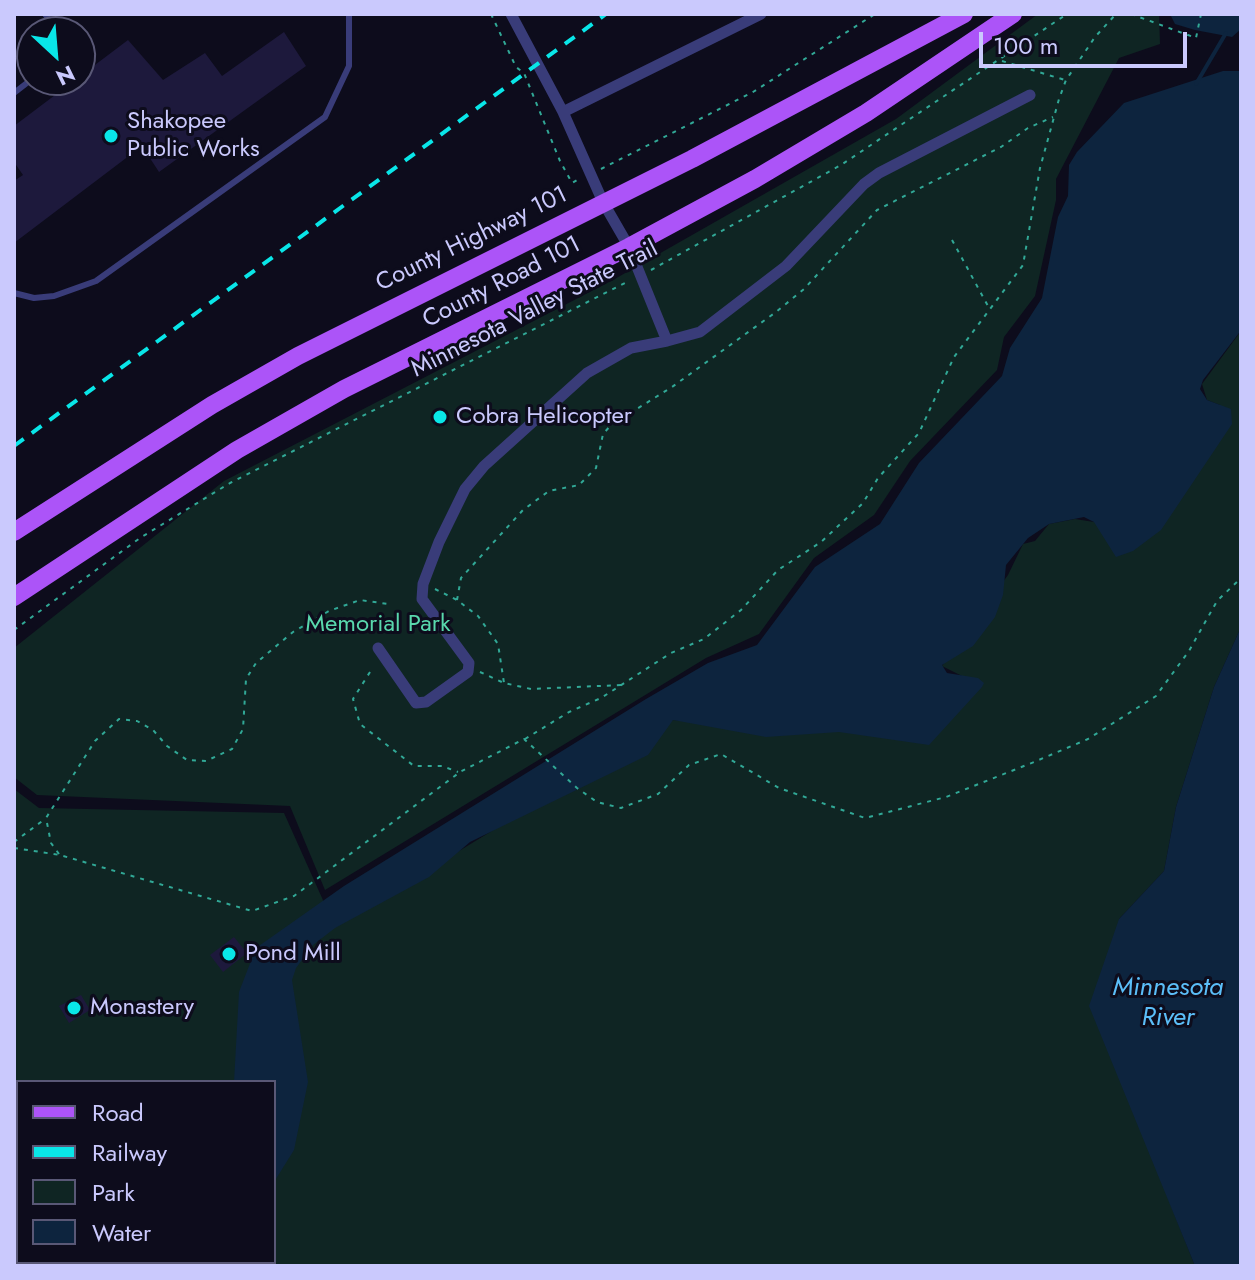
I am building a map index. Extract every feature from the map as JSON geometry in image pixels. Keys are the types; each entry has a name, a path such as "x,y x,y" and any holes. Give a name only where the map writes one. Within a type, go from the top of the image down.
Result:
{"main road":[{"name":"County Highway 101","path":"14,532 185,421 285,363 844,80 964,14"},
{"name":"County Road 101","path":"14,597 109,531 296,416 629,247 755,179 866,113 1013,14"}],"street":[{"path":"511,14 563,112 603,202 629,247 667,341"},
{"path":"563,112 761,14"},
{"path":"378,648 416,703 426,702 470,668 426,608 422,599 423,584 450,517 484,466 600,364 631,348 700,332 786,266 864,184 879,173 1030,95"}],"lane":[{"path":"14,293 34,298 54,296 96,281 325,117 349,66 349,14"}],"path":[{"path":"491,14 516,67 524,73 531,97 572,183 744,97 875,14"},
{"name":"Minnesota Valley State Trail","path":"14,630 140,538 230,483 640,276 841,165 1067,14"},
{"path":"14,848 60,855 252,911 294,896 460,772 624,685 671,653 704,639 778,570 841,526 919,433 954,357 1023,265 1040,168 1066,80 1095,37 1116,14"},
{"path":"1131,14 1196,38 1201,14"},
{"path":"1001,60 1066,80"},
{"path":"457,600 461,578 523,510 549,491 579,485 596,468 603,434 611,425 672,387 795,296 877,210 1054,116"},
{"path":"952,240 989,308"},
{"path":"524,739 584,793 597,802 621,808 658,794 689,765 721,754 779,788 865,818 946,797 1088,739 1156,696 1189,651 1217,601 1241,578"},
{"path":"423,584 457,600 478,616 498,644 504,683"},
{"path":"14,842 46,818 95,741 119,719 137,721 153,730 167,746 187,760 206,761 232,749 243,729 246,679 256,663 293,632 329,611 360,600 388,604"},
{"path":"470,668 504,683 531,689 624,685"},
{"path":"370,672 353,699 360,724 414,766 442,766 460,772"},
{"path":"46,818 51,843 60,855"}],"green space":[{"name":"Memorial Park","path":"1038,14 1159,14 1160,44 1119,58 1056,179 1056,200 1035,296 1004,337 997,370 910,461 874,515 814,558 759,634 706,658 325,890 290,806 37,795 14,777 14,648 224,481 613,280 896,119"},
{"path":"1241,331 1241,627 1214,687 1176,807 1164,871 1119,919 1166,1193 1195,1266 14,1266 14,789 39,808 284,813 335,927 673,720 820,733 970,680 942,666 1008,575 1023,544 1035,541 1049,524 1075,519 1094,522 1220,405 1207,400 1202,384"}],"water":[{"path":"1170,14 1241,14 1241,29 1232,37 1195,30 1175,24"},
{"path":"1223,71 1241,71 1239,333 1203,380 1200,389 1207,400 1231,409 1232,424 1161,530 1133,551 1116,557 1094,522 1084,517 1049,524 1028,538 1006,565 1003,595 995,617 973,646 942,665 947,673 978,678 984,683 929,745 839,732 766,737 673,720 648,755 470,842 429,877 335,928 313,945 296,968 292,980 308,1082 294,1150 276,1179 276,1080 234,1080 239,992 256,948 344,886 646,699 708,663 757,645 815,567 880,524 919,463 1002,376 1010,348 1042,298 1058,217 1068,196 1069,165 1077,152 1124,103"},
{"name":"Minnesota River","path":"1241,627 1241,1266 1195,1266 1089,1006 1119,919 1164,871 1176,807 1214,687"}],"building":[{"name":"Shakopee Public Works","path":"284,32 306,66 159,172 142,146 14,243 14,181 23,175 14,162 14,126 54,96 96,96 96,64 128,40 163,80 205,53 222,76"},
{"name":"Pond Mill","path":"234,937 247,953 223,972 210,955"},
{"name":"Monastery","path":"81,995 90,1010 69,1023 59,1006"}],"waterway":[{"path":"1196,84 1226,33"}],"railway":[{"path":"14,446 606,14"}],"place":[{"name":"Shakopee Public Works","path":"111,136"},
{"name":"Cobra Helicopter","path":"440,417"},
{"name":"Pond Mill","path":"229,954"},
{"name":"Monastery","path":"74,1008"}]}
